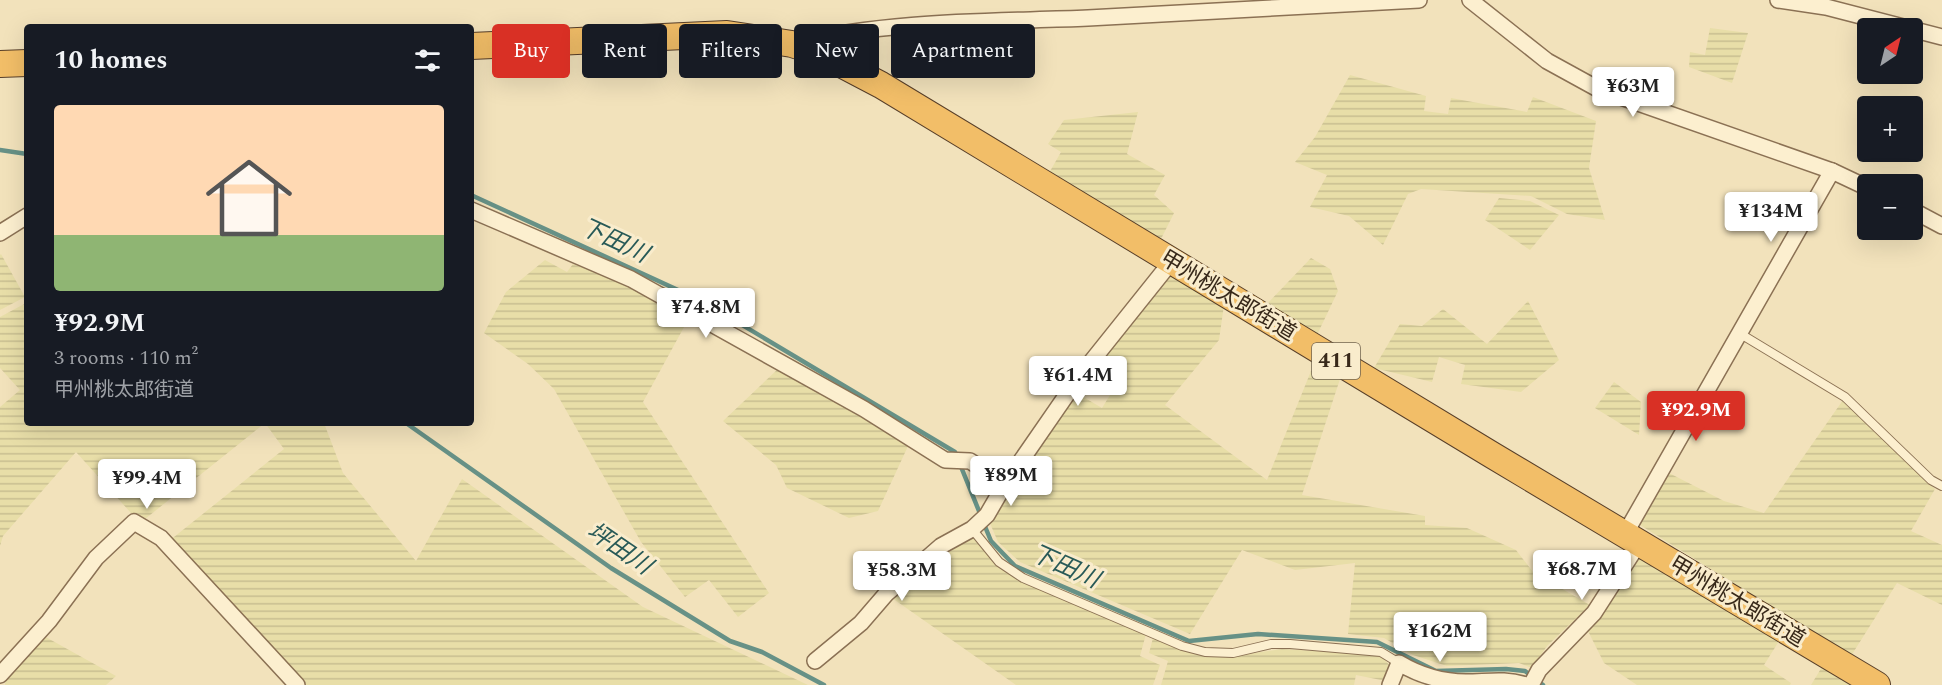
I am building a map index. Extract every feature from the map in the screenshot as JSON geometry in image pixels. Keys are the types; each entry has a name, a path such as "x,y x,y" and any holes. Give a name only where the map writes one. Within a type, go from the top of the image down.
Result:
{"highway":[{"name":"411","path":"474,46 727,34 792,44"},
{"name":"甲州桃太郎街道","path":"792,44 820,53 882,85 1171,262 1877,685"},
{"path":"0,64 24,63"}],"street":[{"path":"792,44 824,36 935,24 1180,14 1419,0"},
{"path":"1470,0 1547,61 1598,89 1832,171 1857,183"},
{"path":"1778,0 1826,7 1942,37"},
{"path":"1532,685 1539,670 1594,613 1739,333 1832,171"},
{"path":"474,211 630,279 854,404 945,460 970,461 1005,484"},
{"path":"1923,216 1942,226"},
{"path":"0,233 24,218"},
{"path":"815,661 861,623 886,594 941,546 974,527 987,515 1005,484 1079,377 1171,262"},
{"path":"0,675 49,621 96,558 135,522 162,538 297,685"},
{"path":"1390,685 1399,663 1416,673 1439,679 1465,682 1512,680 1526,685"}],"lane":[{"path":"1739,333 1845,397 1931,480 1942,486"},
{"path":"974,527 999,562 1023,578 1182,646 1205,652 1233,653 1271,644 1290,644 1381,652 1399,663"}],"shaded area":[{"path":"1710,28 1748,33 1732,83 1689,67 1690,52 1705,55"},
{"path":"1350,75 1426,96 1424,111 1448,114 1451,98 1527,112 1533,97 1596,121 1589,168 1605,220 1567,214 1531,196 1421,189 1408,194 1383,245 1349,216 1310,207 1327,175 1295,162 1315,137"},
{"path":"1138,112 1127,154 1165,175 1154,195 1174,213 1160,241 1049,173 1061,152 1048,144 1064,120"},
{"path":"1499,198 1530,201 1559,215 1530,250 1485,220"},
{"path":"0,255 24,298 0,310"},
{"path":"1311,258 1330,269 1338,291 1316,337 1266,305"},
{"path":"545,260 567,272 573,264 630,286 689,318 643,402 769,593 738,617 709,580 685,597 641,542 554,389 528,364 484,333 506,292"},
{"path":"1172,273 1224,305 1219,340 1165,405 1267,480 1311,371 1321,376 1325,365 1341,376 1302,495 1425,516 1425,525 1467,528 1516,550 1533,572 1590,605 1547,646 1532,668 1519,663 1447,666 1413,655 1384,638 1348,634 1355,563 1295,570 1242,550 1190,634 1020,562 998,542 989,521 1075,392 1102,408 1110,395 1085,378"},
{"path":"1528,301 1559,360 1521,392 1461,384 1465,365 1439,357 1432,382 1374,368 1400,324 1422,326 1443,309 1487,344"},
{"path":"24,304 24,426 261,426 140,523 76,452 3,536 0,546 0,407 20,390 0,368 0,317"},
{"path":"779,368 909,444 878,511 849,518 787,488 776,465 723,421"},
{"path":"1614,382 1641,402 1639,435 1595,408"},
{"path":"1843,400 1935,489 1911,531 1942,545 1942,605 1897,583 1851,656 1640,525 1667,472 1724,501 1764,513"},
{"path":"267,426 325,426 343,473 416,561 462,479 643,607 808,685 306,685 169,541 284,449"},
{"path":"973,537 995,564 1020,580 1146,634 1140,656 1160,665 1153,685 1016,685 892,598 949,552"},
{"path":"1644,555 1781,638 1764,665 1791,683 1790,685 1637,685 1604,663 1588,631 1634,560"},
{"path":"42,635 116,676 106,685 5,685 6,674"},
{"path":"1153,638 1201,654 1232,656 1282,649 1381,655 1390,666 1386,681 1356,675 1354,685 1161,685 1168,661 1149,653"},
{"path":"1825,662 1864,685 1811,685"}],"waterway":[{"name":"下田川","path":"0,150 24,154"},
{"name":"下田川","path":"474,196 702,301 955,452 981,516"},
{"name":"坪田川","path":"410,426 611,568 730,641 762,652 824,685"},
{"name":"下田川","path":"984,524 991,541 1015,566 1189,641 1258,634 1377,642 1436,671 1506,669 1525,671 1543,685"}]}
